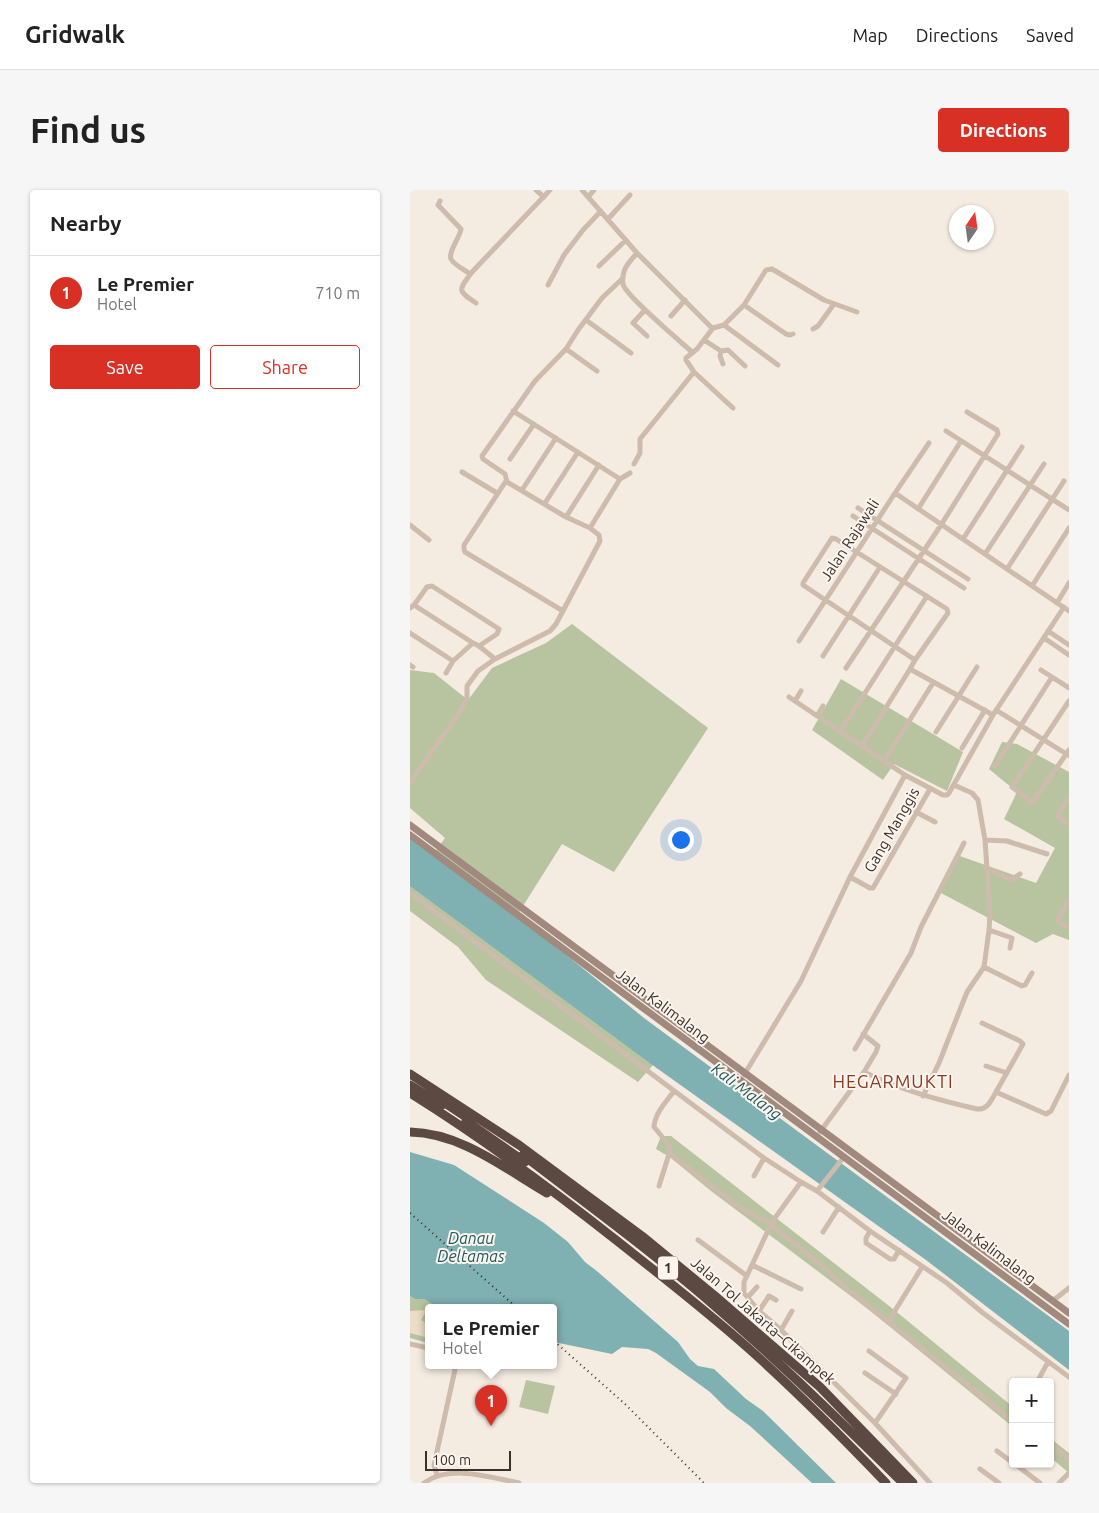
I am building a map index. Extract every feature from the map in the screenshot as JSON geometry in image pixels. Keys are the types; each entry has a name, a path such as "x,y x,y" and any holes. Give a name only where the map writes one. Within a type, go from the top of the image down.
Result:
{"highway":[{"path":"410,1068 441,1089 455,1102"},
{"name":"Jalan Tol Jakarta–Cikampek","path":"410,1074 519,1145 602,1206 686,1272 820,1388 914,1483"},
{"name":"1","path":"410,1080 519,1152 716,1307 817,1398 903,1483"},
{"name":"1","path":"410,1085 522,1160 631,1243 716,1313 817,1404 894,1483"},
{"name":"Jalan Tol Jakarta–Cikampek","path":"410,1093 454,1121 588,1218 685,1294 756,1355 807,1403 886,1483"},
{"path":"410,1132 436,1134 461,1143 588,1218"}],"main road":[{"name":"Jalan Kalimalang","path":"410,825 1069,1313"},
{"name":"Jalan Kalimalang","path":"410,835 817,1137 842,1160 1069,1324"}],"street":[{"path":"536,190 544,196"},
{"path":"476,303 461,292 462,286 470,274 550,190"},
{"path":"582,190 638,253 714,328"},
{"path":"588,197 594,190"},
{"path":"608,219 630,195"},
{"path":"440,200 438,205 461,228 450,257 470,274"},
{"path":"548,285 564,255 583,230 601,211"},
{"path":"599,266 626,240"},
{"path":"638,253 625,268 624,288 645,310 692,352"},
{"path":"733,408 694,372 686,358 697,349 714,328 724,325 744,305 766,270 770,268 834,304 857,312"},
{"path":"563,611 465,552 464,545 506,481 505,474 483,459 482,456 535,381 566,348 602,298 623,278"},
{"path":"671,316 685,300"},
{"path":"814,328 818,326 834,304"},
{"path":"744,305 786,334 793,334"},
{"path":"645,310 633,323 647,336"},
{"path":"586,320 631,353"},
{"path":"724,325 778,365"},
{"path":"704,340 721,352"},
{"path":"566,348 597,371"},
{"path":"721,352 728,350 745,366"},
{"path":"721,352 720,356 723,364"},
{"path":"634,464 640,453 639,442 641,436 694,372"},
{"path":"513,411 620,479"},
{"path":"846,668 941,525 998,434 998,432 967,412"},
{"path":"510,459 534,424"},
{"path":"946,431 1069,510"},
{"path":"522,490 556,438"},
{"path":"918,509 961,441"},
{"name":"Jalan Rajawali","path":"799,641 894,493 929,443"},
{"path":"963,540 1022,447"},
{"path":"545,503 578,452"},
{"path":"985,554 1044,464"},
{"path":"566,517 599,466"},
{"path":"462,472 497,493"},
{"path":"590,528 620,479 630,473"},
{"path":"410,783 464,704 467,698 467,686 478,671 496,658 550,631 556,624 600,541 599,535 590,528 566,517 506,481"},
{"path":"1007,569 1064,481"},
{"path":"894,493 1069,611"},
{"path":"858,508 968,579"},
{"path":"853,516 964,588"},
{"path":"410,525 429,540"},
{"path":"1032,586 1069,528"},
{"path":"862,746 915,660 948,612 946,608 904,581 832,538 803,583 805,587 915,660"},
{"path":"823,656 880,567"},
{"path":"1057,603 1069,583"},
{"path":"479,646 497,634 499,629 432,586 427,587 412,606 496,658"},
{"path":"840,732 927,596"},
{"path":"789,697 905,775 930,789 947,795 994,712 1064,607"},
{"path":"1048,631 1069,644"},
{"path":"410,633 454,661"},
{"path":"1044,638 1069,655"},
{"path":"446,673 454,661 473,643"},
{"path":"936,732 977,667"},
{"path":"910,669 985,710 994,712 1021,726 1044,740 1068,754 1034,802 1030,801 1012,786 1044,740 1069,701"},
{"path":"1041,670 1069,688"},
{"path":"995,766 1052,677"},
{"path":"884,761 933,683"},
{"path":"795,701 801,691"},
{"path":"817,716 823,706"},
{"path":"962,748 985,710"},
{"path":"741,1080 801,981 850,877 905,775"},
{"path":"923,1096 939,1063 966,992 984,967 989,930 990,913 985,840 978,800 972,793 954,785"},
{"name":"Gang Manggis","path":"850,877 873,888 930,789"},
{"path":"1069,797 1057,816 1069,824"},
{"path":"916,812 935,822"},
{"path":"985,840 1007,841 1047,854"},
{"path":"855,1049 911,953 921,927 964,843"},
{"path":"986,868 1010,880 1020,874"},
{"path":"410,893 764,1158 801,1182 819,1189 870,1231 947,1283 983,1313 1069,1377"},
{"path":"1069,900 1058,918 1059,922 1069,927"},
{"path":"989,930 1012,938 1010,948"},
{"path":"984,967 1022,986 1025,986 1032,973"},
{"path":"864,1072 923,1096 982,1110 996,1092 1023,1046 1022,1042 982,1023"},
{"path":"817,1137 864,1072 876,1052 878,1046 863,1034"},
{"path":"986,1066 1007,1073"},
{"path":"996,1092 1047,1114 1051,1111 1069,1075"},
{"path":"659,1186 670,1154 669,1145 654,1127 654,1122 674,1091"},
{"path":"670,1154 737,1206 767,1222 825,1268 841,1284 1009,1418"},
{"path":"754,1176 764,1158"},
{"path":"819,1189 842,1160"},
{"path":"801,1182 771,1226 744,1282 743,1290 759,1311 781,1330 875,1423 930,1483"},
{"path":"823,1232 839,1207"},
{"path":"870,1231 866,1238 866,1243 890,1259 894,1258 899,1250"},
{"path":"698,1240 747,1276"},
{"path":"752,1265 801,1289"},
{"path":"888,1322 922,1267"},
{"path":"748,1297 757,1287"},
{"path":"1045,1306 1050,1299 1055,1298 1069,1288"},
{"path":"759,1311 769,1296 776,1300"},
{"path":"781,1330 792,1311"},
{"path":"410,1344 425,1347"},
{"path":"869,1351 906,1378 875,1423"},
{"path":"1039,1378 1048,1362"},
{"path":"437,1475 434,1465 455,1369"},
{"path":"866,1373 896,1394"},
{"path":"1054,1447 1069,1460"},
{"path":"997,1451 1009,1459"},
{"path":"1020,1468 1040,1483"},
{"path":"980,1469 999,1483"},
{"path":"424,1483 437,1475 452,1472 469,1473 519,1483"},
{"path":"1059,1483 1069,1473"}],"green space":[{"path":"572,624 708,728 614,872 562,844 518,914 434,853 445,838 410,808 410,670 434,673 468,700 492,668 546,643"},
{"path":"841,679 963,752 947,791 894,764 883,780 812,730"},
{"path":"1002,742 1017,744 1069,772 1069,940 1053,934 1036,943 939,892 957,855 1036,883 1055,848 1004,819 1017,792 989,769"},
{"path":"410,885 653,1065 638,1082 486,980 458,947 410,911"},
{"path":"661,1136 671,1136 893,1309 1009,1404 1009,1424 872,1312 711,1191 671,1158 656,1149"},
{"path":"410,1296 415,1299 424,1299 432,1304 425,1304 425,1342 410,1338"},
{"path":"526,1380 555,1386 548,1414 519,1407"},
{"path":"1054,1441 1069,1453 1069,1473 1054,1460"}],"shaded area":[{"path":"425,1310 421,1320 425,1322 425,1337 410,1333 410,1311"}],"water":[{"path":"410,835 517,915 644,1018 1069,1331 1069,1370 926,1260 651,1064 410,886"},
{"name":"Danau Deltamas","path":"410,1152 454,1165 544,1223 568,1242 585,1262 678,1342 690,1359 698,1366 714,1369 746,1399 763,1411 836,1483 812,1483 710,1392 656,1353 648,1349 622,1347 612,1354 557,1343 557,1304 432,1304 424,1299 415,1299 410,1296"}],"railway":[{"path":"410,1213 513,1304"},
{"path":"557,1344 625,1404 704,1483"}],"place":[{"name":"Le Premier","path":"491,1426"}],"district":[{"name":"HEGARMUKTI","path":"893,1082"}],"water label":[{"name":"Kali Malang","path":"747,1091"}]}
